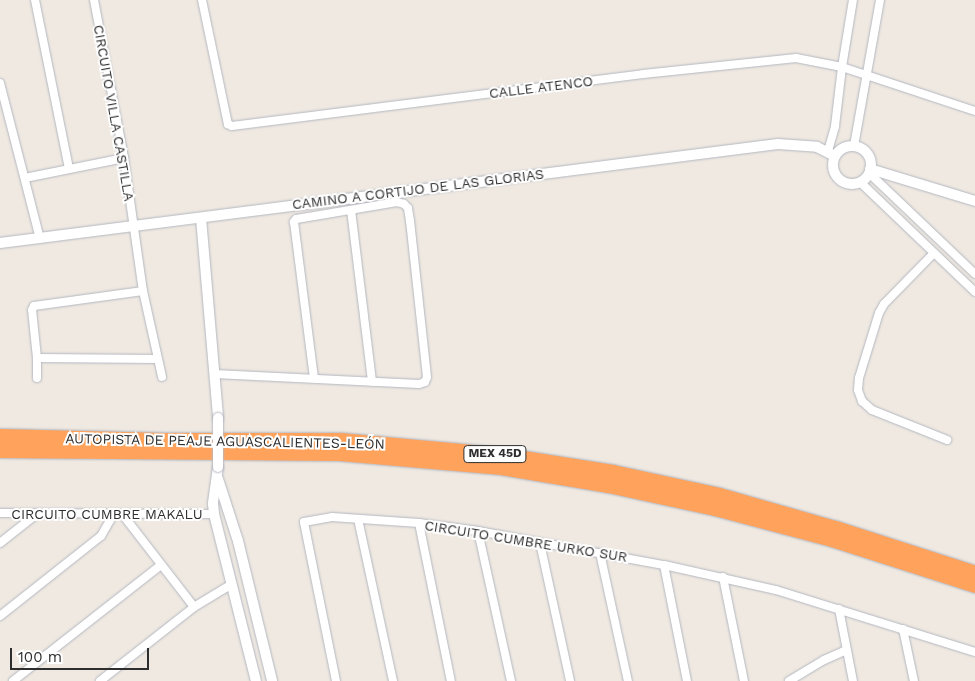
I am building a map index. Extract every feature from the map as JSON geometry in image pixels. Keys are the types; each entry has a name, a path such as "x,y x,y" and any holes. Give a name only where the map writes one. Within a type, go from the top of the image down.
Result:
{"highway":[{"name":"AUTOPISTA DE PEAJE AGUASCALIENTES-LEÓN","path":"0,436 164,440 340,440 504,455 613,472 719,495 835,528 975,573"},
{"name":"MEX 45D","path":"0,450 339,453 501,467 608,485 716,508 832,540 975,585"}],"street":[{"path":"35,0 69,168"},
{"name":"CIRCUITO VILLA CASTILLA","path":"94,0 124,158 143,292 162,377"},
{"name":"CALLE ATENCO","path":"202,0 228,124 232,126 643,74 796,58 812,59 842,66 975,111"},
{"path":"853,0 842,66 831,154 833,169 841,180 847,183 860,182 870,171"},
{"path":"854,146 880,0"},
{"path":"0,83 40,239"},
{"name":"CAMINO A CORTIJO DE LAS GLORIAS","path":"0,243 778,144 803,145 831,154"},
{"path":"831,154 843,148 854,146 866,152 869,157 870,171 975,274"},
{"path":"25,178 124,158"},
{"path":"870,171 975,200"},
{"path":"860,182 975,292"},
{"path":"215,374 419,384 425,382 427,377 410,221 408,208 404,204 397,202 298,217 294,222 314,378"},
{"path":"351,210 372,382"},
{"path":"201,218 218,418 218,479 213,497 214,514 256,681"},
{"path":"934,253 884,304 878,313 859,378 858,390 862,401 872,410 947,440"},
{"path":"37,378 32,310 34,306 143,292"},
{"path":"37,358 157,359"},
{"path":"218,479 238,541 272,681"},
{"name":"CIRCUITO CUMBRE MAKALU","path":"0,513 214,514"},
{"path":"0,543 38,513"},
{"path":"0,616 101,536 113,515"},
{"path":"123,515 194,606"},
{"name":"CIRCUITO CUMBRE URKO SUR","path":"336,681 304,522 332,517 419,523 478,531 664,564 776,590 975,652"},
{"path":"358,519 393,681"},
{"path":"419,523 451,681"},
{"path":"478,531 511,681"},
{"path":"540,542 570,681"},
{"path":"600,553 628,681"},
{"path":"664,564 687,681"},
{"path":"12,681 161,565"},
{"path":"723,577 744,681"},
{"path":"100,681 194,606 232,584"},
{"path":"839,610 853,681"},
{"path":"902,629 914,681"},
{"path":"789,681 824,660 846,650"}]}
